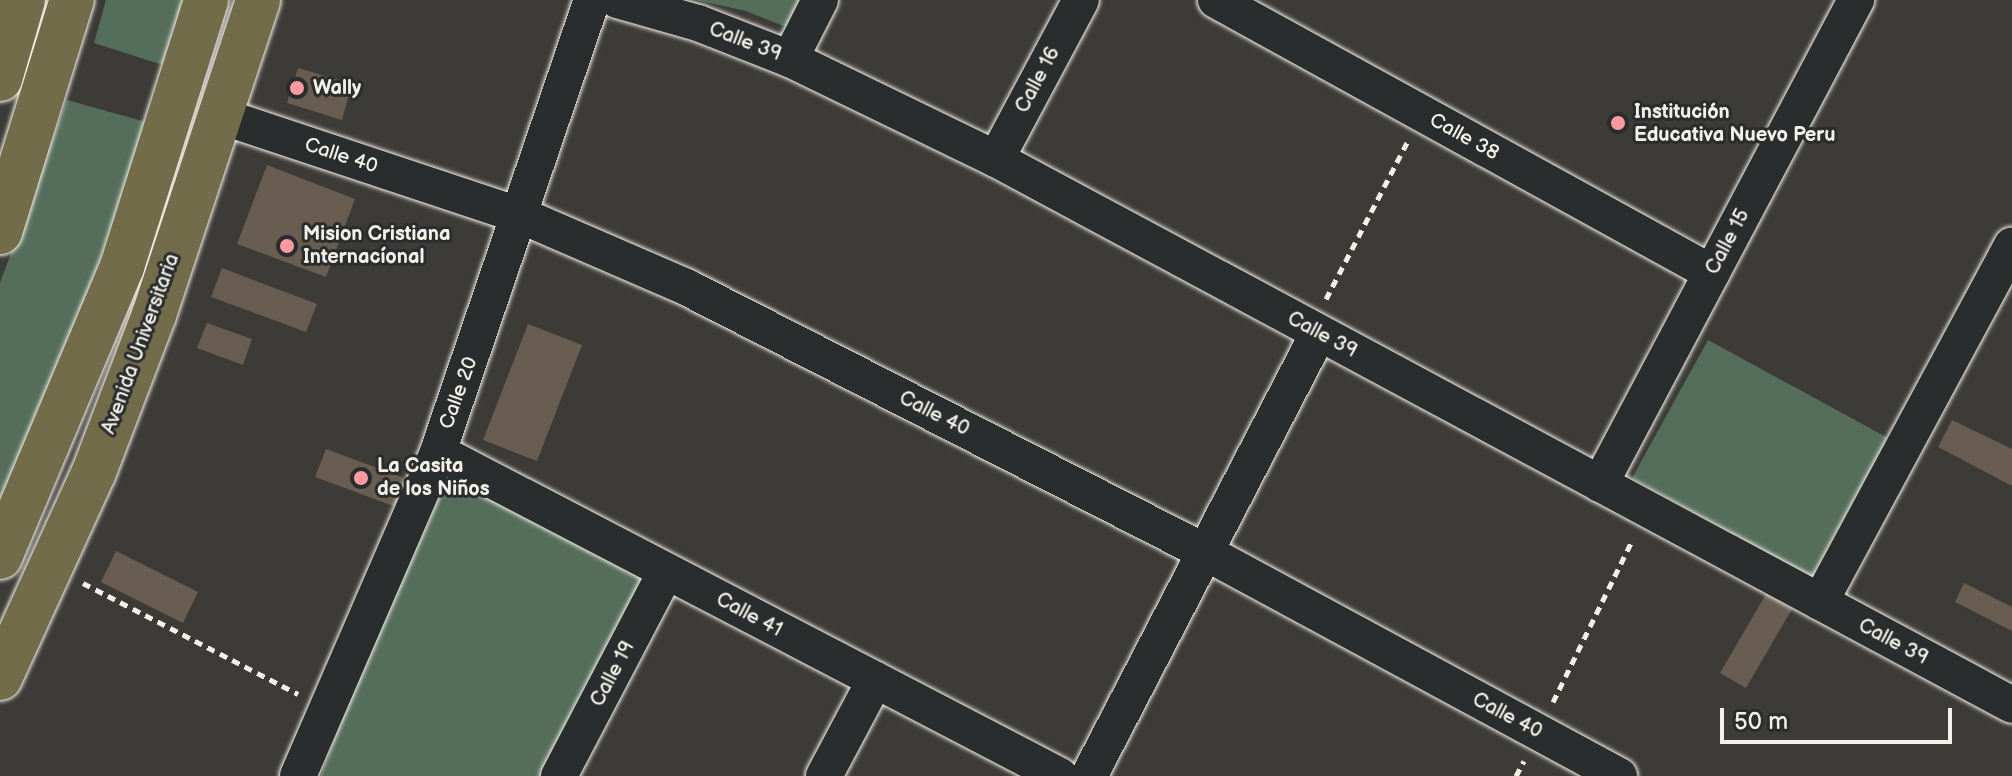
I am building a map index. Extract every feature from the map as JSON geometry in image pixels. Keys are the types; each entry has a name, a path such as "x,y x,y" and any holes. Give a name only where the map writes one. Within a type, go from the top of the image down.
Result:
{"main road":[{"path":"2,66 23,0"},
{"path":"0,232 72,0"},
{"path":"0,557 122,267 206,0"},
{"name":"Avenida Universitaria","path":"0,678 53,567 154,315 258,0"}],"street":[{"name":"Calle 20","path":"298,776 438,452 522,216 592,0"},
{"name":"Calle 39","path":"617,0 698,23 790,59 996,159 2012,705"},
{"path":"790,59 820,0"},
{"name":"Calle 16","path":"996,159 1081,0"},
{"name":"Calle 38","path":"1216,0 1712,273"},
{"name":"Calle 15","path":"1600,484 1856,0"},
{"name":"Calle 40","path":"221,116 522,216 686,287 1203,551 1619,776"},
{"path":"1820,602 2012,245"},
{"path":"1089,776 1315,331"},
{"name":"Calle 41","path":"438,452 1060,776"},
{"name":"Calle 19","path":"559,776 666,571"},
{"path":"824,776 875,680"}],"path":[{"path":"1315,331 1423,114"},
{"path":"1539,733 1647,509"},
{"path":"53,567 327,709"}],"green space":[{"path":"106,0 186,0 166,66 94,43"},
{"path":"697,0 804,0 791,29 746,11"},
{"path":"67,100 146,122 83,310 0,513 0,283"},
{"path":"1708,340 1888,438 1812,577 1632,478"},
{"path":"443,476 648,572 540,776 321,776 371,639"}],"building":[{"path":"298,68 352,84 342,120 287,103"},
{"path":"267,165 355,199 326,277 237,244"},
{"path":"222,268 317,304 306,332 211,297"},
{"path":"207,323 252,339 243,365 197,348"},
{"path":"528,324 582,345 537,461 483,440"},
{"path":"1952,420 2012,449 2012,486 1938,447"},
{"name":"La Casita de los Niños","path":"326,449 407,479 396,507 315,477"},
{"path":"116,551 198,592 183,623 101,582"},
{"path":"1964,583 2012,607 2012,631 1955,602"},
{"path":"1766,594 1792,609 1746,688 1720,673"}],"place":[{"name":"Wally","path":"297,88"},
{"name":"Institución Educativa Nuevo Peru","path":"1618,123"},
{"name":"Mision Cristiana Internacíonal","path":"287,246"},
{"name":"La Casita de los Niños","path":"361,478"}]}
